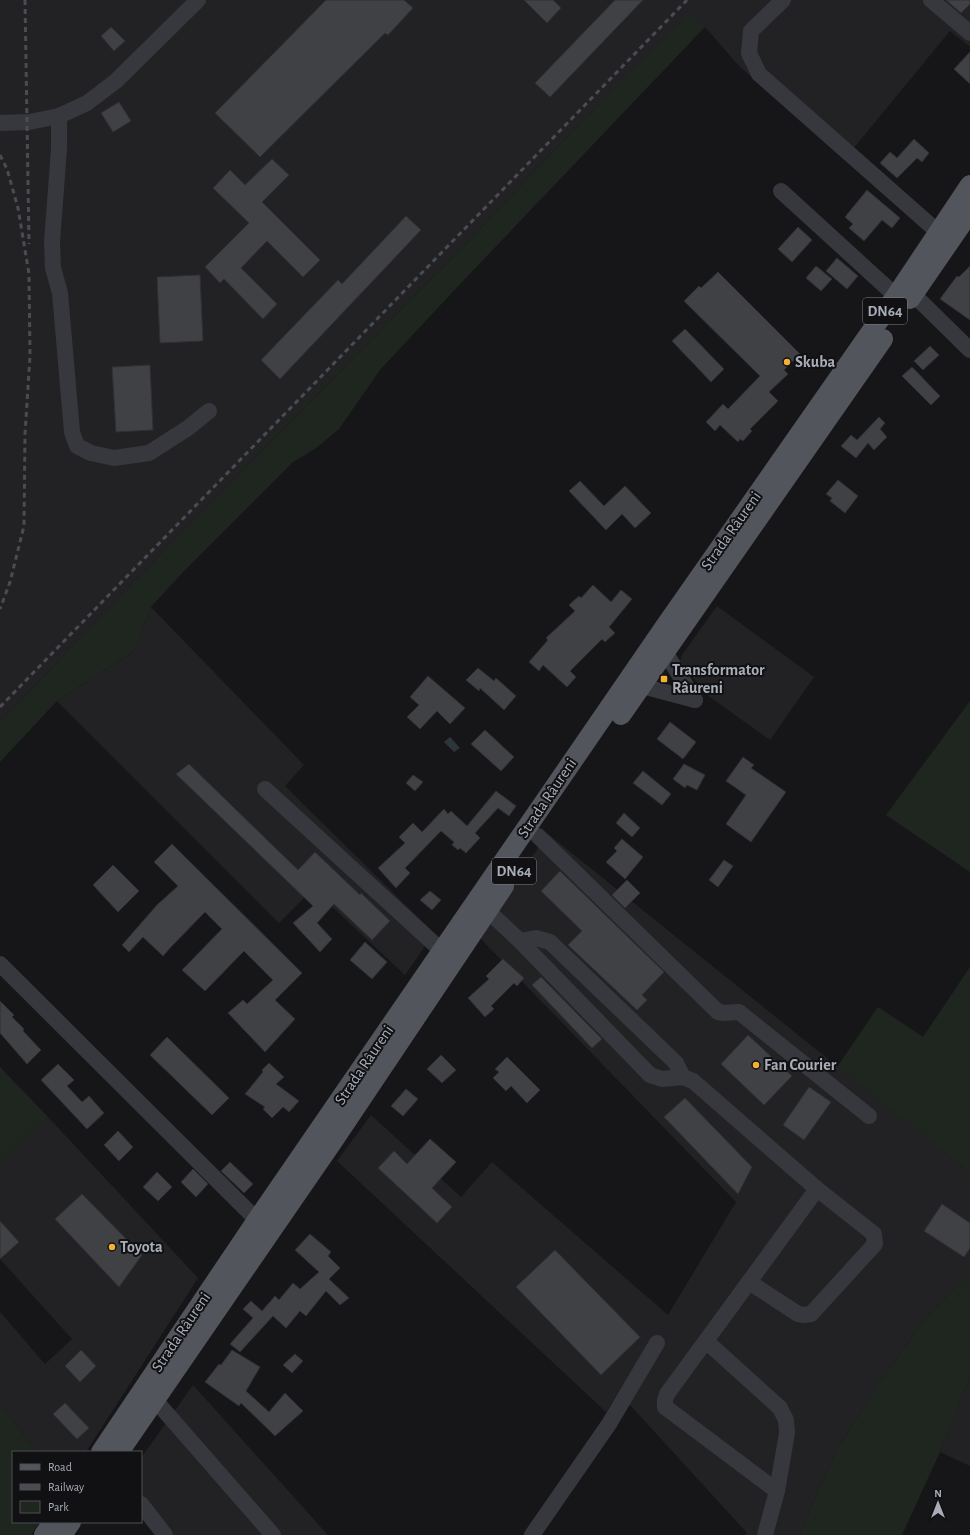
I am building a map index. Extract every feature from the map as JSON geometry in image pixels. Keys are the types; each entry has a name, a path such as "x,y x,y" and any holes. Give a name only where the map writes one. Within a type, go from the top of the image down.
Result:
{"main road":[{"name":"Strada Râureni","path":"102,1451 257,1220 664,628 868,335 905,295 935,238 970,185"},
{"name":"Strada Râureni","path":"120,1451 328,1147 538,836 642,686 905,295 970,212"},
{"path":"44,1535 52,1523"},
{"path":"62,1535 70,1523"}],"street":[{"path":"0,123 29,122 59,116 87,103 116,81 198,0"},
{"path":"783,0 752,31 749,53 759,74 935,238"},
{"path":"931,0 970,33"},
{"path":"59,116 59,149 52,242 53,268 60,293 72,432 77,446 91,453 114,458 149,453 188,428 209,411"},
{"path":"781,192 970,350"},
{"path":"642,686 695,700 665,652"},
{"path":"265,789 442,951"},
{"path":"538,836 718,1012 739,1012 869,1116"},
{"path":"488,910 650,1075 662,1079 682,1077 693,1081 817,1189 874,1234 875,1244 811,1314 798,1314 749,1282"},
{"path":"520,941 536,938 550,942 676,1063 682,1077"},
{"path":"0,964 257,1220"},
{"path":"777,1491 666,1407 665,1400 667,1394 817,1189"},
{"path":"706,1341 780,1408 786,1420 787,1433 777,1491 765,1535"},
{"path":"532,1535 609,1424 657,1343"},
{"path":"155,1400 273,1535"},
{"path":"142,1505 165,1535"}],"shaded area":[{"path":"0,0 970,0 970,47 950,31 844,160 739,66 705,27 690,13 556,148 461,249 170,544 0,722"},
{"path":"717,606 814,677 770,740 707,695 680,662 682,655"},
{"path":"151,607 304,765 285,786 434,933 405,975 313,889 279,923 57,701 134,651"},
{"path":"450,737 460,748 454,752 444,742"},
{"path":"548,834 970,1173 970,1272 926,1318 876,1387 838,1448 817,1493 800,1535 746,1535 747,1533 620,1394 654,1336 606,1412 337,1161 371,1115 461,1197 492,1162 668,1315 736,1202 477,935"},
{"path":"48,1117 198,1278 87,1451 36,1451 0,1404 0,1312 45,1364 72,1339 0,1259 0,1165"},
{"path":"970,1376 970,1466 940,1452"},
{"path":"193,1385 328,1535 154,1535 142,1519 142,1457"}],"green space":[{"path":"690,12 705,27 380,370 339,429 315,449 293,462 183,572 151,607 134,651 57,701 0,762 0,722 170,544 461,249 556,148"},
{"path":"970,701 970,872 886,815"},
{"path":"970,967 970,1173 837,1067 878,1007 923,1037"},
{"path":"0,1067 48,1117 0,1165"},
{"path":"970,1272 970,1376 940,1452 902,1535 800,1535 817,1493 838,1448 876,1387 926,1318"},
{"path":"0,1404 36,1451 12,1451 12,1523 39,1523 31,1535 0,1535"}],"building":[{"path":"326,0 404,0 413,8 388,35 385,33 260,157 215,113"},
{"path":"524,0 553,0 561,8 547,23"},
{"path":"615,0 643,0 550,97 535,83"},
{"path":"946,0 970,0 970,4 961,13"},
{"path":"111,27 125,41 114,51 101,36"},
{"path":"970,52 970,84 954,69"},
{"path":"119,102 131,121 113,132 101,113"},
{"path":"914,139 929,153 922,162 917,158 897,178 880,163 890,152 897,158"},
{"path":"272,159 289,175 262,202 320,260 303,277 267,241 241,268 277,304 263,319 224,279 220,283 205,267 249,223 213,188 230,170 245,185"},
{"path":"867,190 900,218 892,228 882,220 864,241 849,228 853,224 845,217"},
{"path":"406,216 421,230 280,379 261,360 338,280 342,284"},
{"path":"798,227 812,240 792,262 778,249"},
{"path":"837,258 858,276 847,289 826,271"},
{"path":"816,266 832,279 821,291 806,278"},
{"path":"970,266 970,320 940,299 957,276 959,277"},
{"path":"718,272 800,354 784,370 788,374 769,392 778,401 750,429 752,431 743,441 740,439 738,442 720,425 715,431 706,422 723,404 728,409 760,376 684,301 699,286 701,288"},
{"path":"200,275 203,341 160,343 157,277"},
{"path":"685,329 724,369 711,382 672,341"},
{"path":"930,346 939,355 923,370 914,361"},
{"path":"150,365 153,430 116,432 112,367"},
{"path":"912,367 940,396 931,405 902,376"},
{"path":"879,417 885,423 880,429 887,437 874,450 868,443 856,458 841,446 851,435 857,440"},
{"path":"838,480 858,496 845,513 830,501 832,498 826,494"},
{"path":"580,481 604,506 625,486 651,513 635,528 622,514 606,530 569,491"},
{"path":"593,585 611,602 621,590 632,599 609,627 615,633 605,642 602,639 570,671 576,677 567,687 543,665 539,671 529,662 548,640 546,638 575,611 569,605 579,596 581,598"},
{"path":"478,668 494,681 496,678 516,696 504,710 480,688 479,691 466,680"},
{"path":"428,676 465,708 450,724 437,711 420,729 407,717 419,705 410,697"},
{"path":"670,722 696,742 683,759 657,739"},
{"path":"485,730 514,757 501,771 471,744"},
{"path":"743,757 754,765 751,768 786,792 751,842 726,824 746,795 726,781"},
{"path":"189,764 298,870 315,852 390,921 372,940 334,904 317,923 332,939 320,952 293,923 313,906 176,774"},
{"path":"684,764 705,775 697,790 687,785 685,788 673,779"},
{"path":"643,771 671,794 662,805 633,783"},
{"path":"413,775 423,782 415,791 406,783"},
{"path":"496,791 516,806 509,816 498,808 475,833 480,838 466,853 460,848 458,850 452,845 454,842 441,831 405,868 410,873 396,888 378,868 405,843 399,837 413,823 422,832 444,809 448,814 451,811 467,826"},
{"path":"624,813 640,828 632,837 616,823"},
{"path":"622,839 643,857 625,879 606,862 617,851 614,848"},
{"path":"172,844 302,973 275,1000 295,1019 265,1052 228,1013 243,1000 247,1004 273,980 244,951 205,991 182,970 222,929 205,912 163,956 143,937 129,952 122,945 157,905 178,886 154,862"},
{"path":"724,860 733,866 718,887 709,880"},
{"path":"113,865 139,891 118,912 93,885"},
{"path":"560,871 664,972 642,995 647,1000 637,1010 568,945 582,931 541,891"},
{"path":"627,880 640,893 625,908 612,895"},
{"path":"430,891 441,900 432,910 420,900"},
{"path":"365,942 387,962 372,979 350,960"},
{"path":"503,959 524,978 517,986 514,983 491,1006 494,1009 485,1017 468,998 489,979 486,976"},
{"path":"541,977 602,1039 592,1048 532,985"},
{"path":"0,1001 14,1015 12,1017 41,1050 27,1064 0,1033"},
{"path":"748,1035 792,1076 764,1105 721,1064"},
{"path":"167,1037 229,1098 212,1115 150,1055"},
{"path":"441,1055 456,1070 442,1083 427,1069"},
{"path":"507,1057 540,1090 527,1103 511,1086 506,1091 493,1078 499,1072 495,1069"},
{"path":"269,1063 284,1077 276,1084 299,1101 289,1112 283,1107 272,1118 263,1109 265,1107 245,1094 263,1072 262,1070"},
{"path":"58,1064 74,1080 67,1086 82,1102 89,1096 104,1113 87,1129 41,1080"},
{"path":"809,1087 831,1102 804,1140 783,1125"},
{"path":"406,1089 418,1099 403,1116 391,1106"},
{"path":"685,1098 752,1167 738,1194 664,1117"},
{"path":"118,1131 133,1147 119,1161 104,1145"},
{"path":"430,1139 456,1162 432,1188 452,1207 437,1223 378,1168 394,1151 407,1164"},
{"path":"230,1162 253,1184 244,1193 221,1171"},
{"path":"193,1169 208,1184 196,1197 181,1182"},
{"path":"157,1172 172,1187 158,1201 143,1187"},
{"path":"82,1194 142,1255 119,1287 55,1219"},
{"path":"942,1204 970,1223 970,1248 964,1257 924,1231"},
{"path":"0,1221 19,1242 0,1259"},
{"path":"310,1234 331,1252 328,1256 340,1268 329,1279 349,1298 340,1305 326,1291 306,1316 300,1311 286,1328 273,1316 240,1352 230,1344 253,1318 243,1309 251,1301 262,1311 275,1296 279,1300 293,1283 300,1289 319,1272 295,1250"},
{"path":"555,1250 640,1337 601,1375 516,1287"},
{"path":"81,1350 96,1366 80,1382 65,1366"},
{"path":"232,1350 260,1367 246,1391 269,1412 285,1393 303,1411 275,1436 241,1403 239,1406 205,1382 219,1364 221,1365"},
{"path":"295,1354 303,1361 292,1373 283,1365"},
{"path":"65,1403 89,1428 77,1439 53,1414"}],"railway":[{"path":"25,0 29,244"},
{"path":"0,707 687,0"},
{"path":"0,155 7,169 18,208 29,274 30,356 25,434 24,526 10,582 0,609"}],"place":[{"name":"Skuba","path":"787,362"},
{"name":"Transformator Râureni","path":"664,679"},
{"name":"Fan Courier","path":"756,1065"},
{"name":"Toyota","path":"112,1247"}]}
